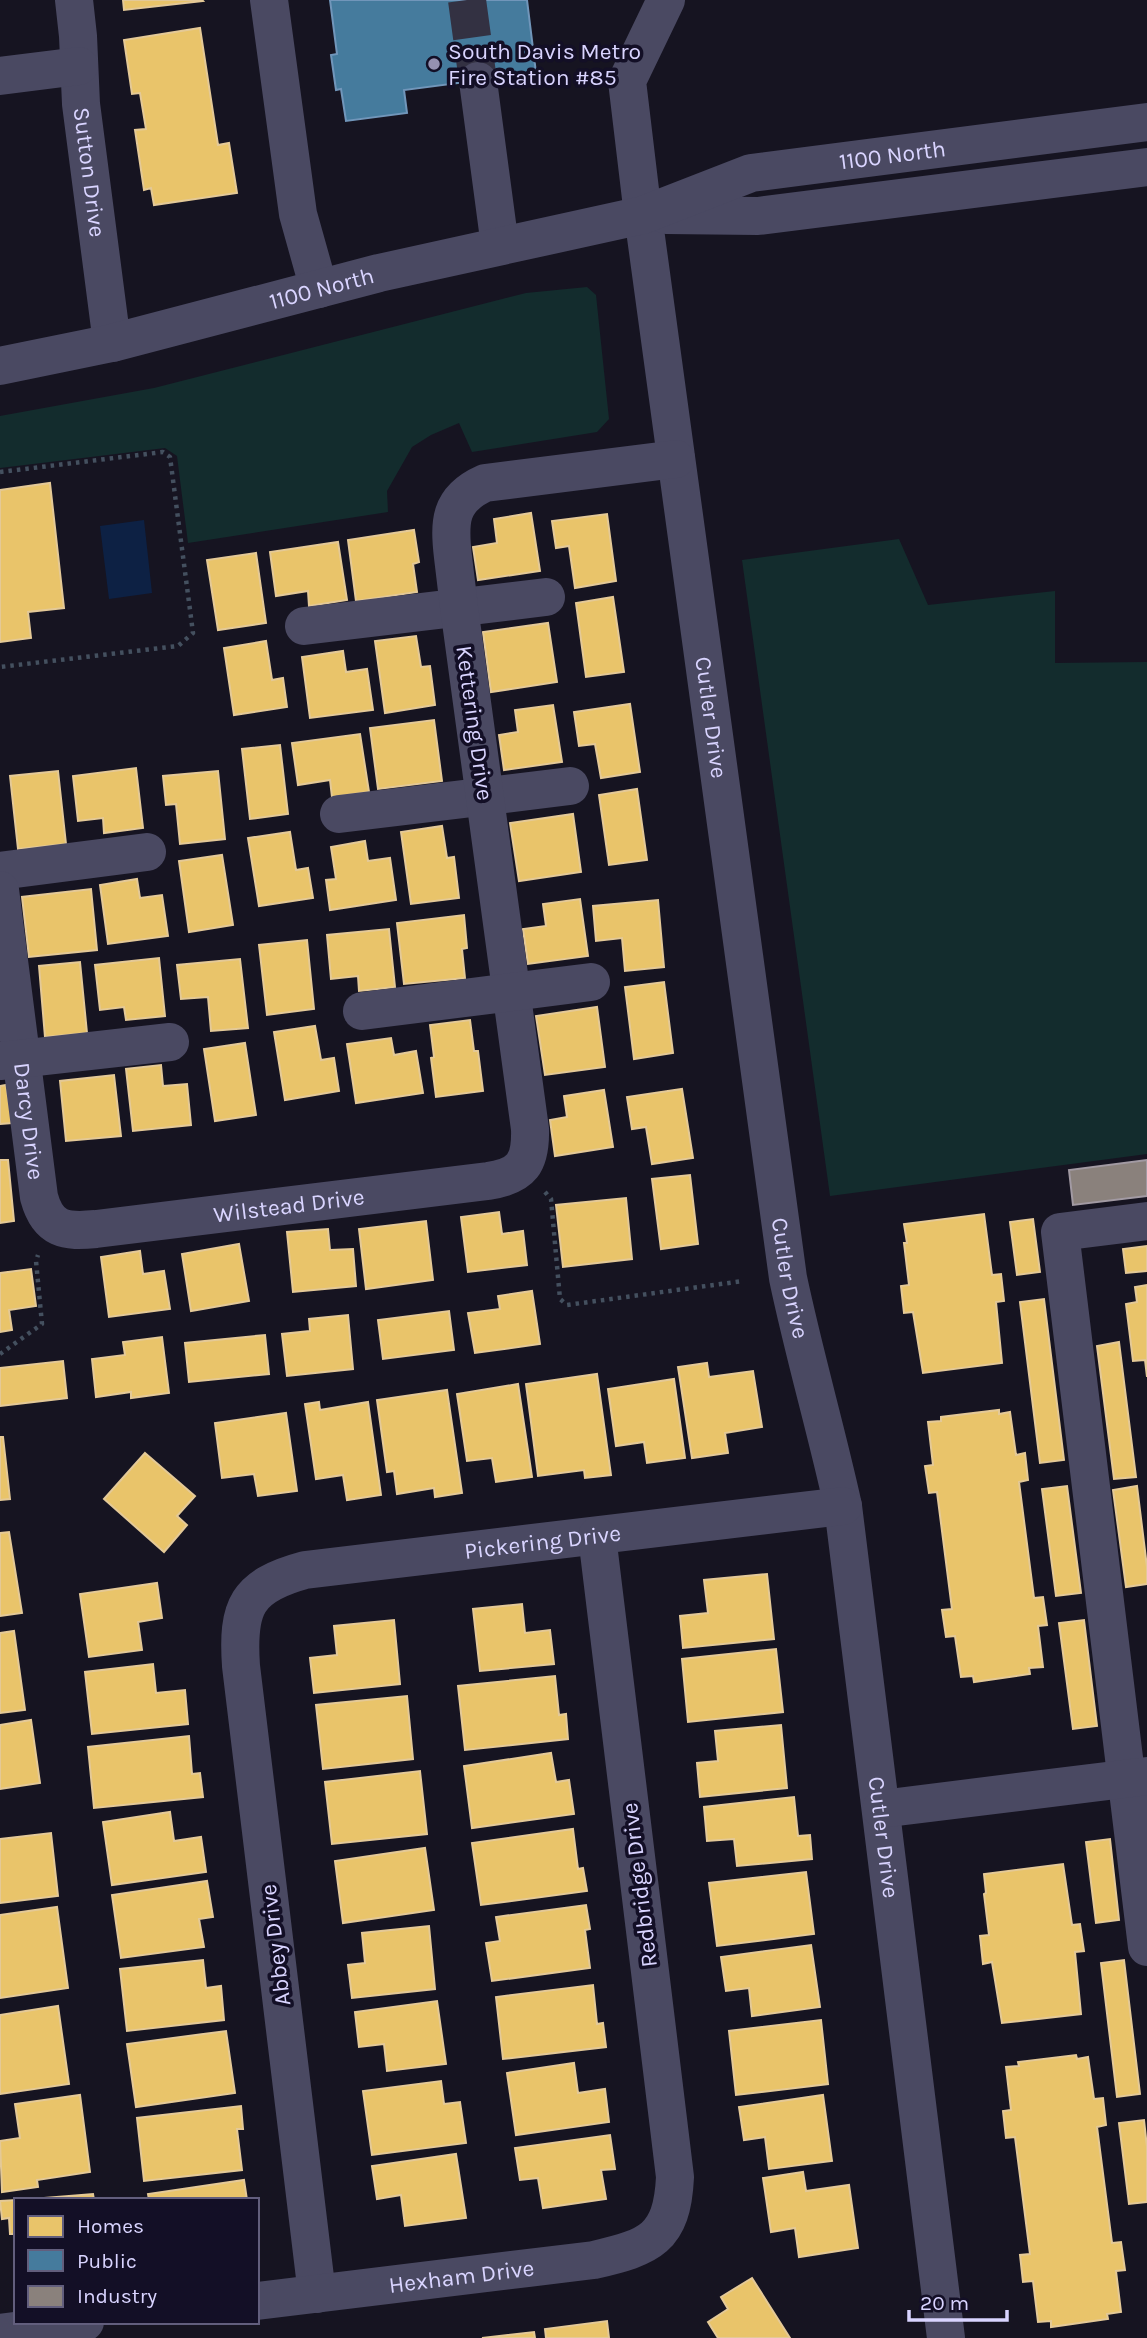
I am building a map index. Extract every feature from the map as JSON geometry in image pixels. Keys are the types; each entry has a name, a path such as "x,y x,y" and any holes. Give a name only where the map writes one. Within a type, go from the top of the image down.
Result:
{"street":[{"name":"Sutton Drive","path":"74,0 81,104 112,343"},
{"path":"268,0 296,202 319,289"},
{"name":"Cutler Drive","path":"666,0 627,81 643,215 788,1278 843,1506 946,2338"},
{"path":"0,76 79,66"},
{"path":"478,81 500,246"},
{"name":"1100 North","path":"0,366 112,343 379,273 643,215 751,173 1147,122"},
{"name":"1100 North","path":"643,215 758,216 1147,167"},
{"name":"Kettering Drive","path":"523,1167 528,1156 530,1129 450,524 458,503 485,483 676,459"},
{"path":"304,626 546,597"},
{"path":"339,814 570,786"},
{"path":"0,871 147,852"},
{"name":"Darcy Drive","path":"0,890 10,1060 38,1197 42,1211 51,1223"},
{"path":"362,1011 591,982"},
{"path":"10,1060 170,1042"},
{"name":"Wilstead Drive","path":"51,1223 65,1230 110,1228 488,1181 513,1175 523,1167"},
{"path":"1147,1221 1060,1232 1133,1707 1147,1947"},
{"name":"Pickering Drive","path":"250,1598 266,1584 305,1570 843,1506"},
{"name":"Redbridge Drive","path":"597,1536 675,2177 669,2216 660,2233"},
{"name":"Abbey Drive","path":"250,1598 241,1618 241,1666 317,2294"},
{"path":"881,1809 1137,1777"},
{"name":"Hexham Drive","path":"259,2301 594,2260 642,2246 660,2233"},
{"path":"0,2333 70,2324"}],"path":[{"path":"0,472 163,452 170,457 193,634 178,646 0,667"},
{"path":"551,1199 560,1299 568,1305 743,1281"},
{"path":"0,1354 42,1324 36,1261"}],"green space":[{"path":"587,287 596,295 609,419 597,432 472,452 459,423 412,447 387,491 388,512 188,543 177,456 165,448 0,468 0,416 154,388 526,293"},
{"path":"899,539 928,605 1055,591 1055,663 1147,662 1147,1154 830,1196 742,560"}],"water":[{"path":"144,520 152,593 109,599 100,526"}],"building: Homes":[{"path":"123,0 202,0 203,1 124,10"},
{"path":"200,28 218,145 229,143 237,193 154,205 151,188 144,190 135,130 146,129 140,93 132,94 124,40"},
{"path":"50,483 64,608 28,612 31,638 0,642 0,490"},
{"path":"531,513 540,571 478,580 473,547 497,543 494,519"},
{"path":"607,514 616,581 575,588 569,546 556,548 552,521"},
{"path":"414,530 419,562 413,564 417,592 356,601 348,540"},
{"path":"338,542 347,600 309,606 308,591 276,596 270,552"},
{"path":"256,553 266,623 218,630 207,560"},
{"path":"613,597 624,672 586,677 576,603"},
{"path":"548,623 557,682 491,692 483,632"},
{"path":"416,636 421,667 430,666 435,705 385,713 375,641"},
{"path":"266,641 272,680 283,678 287,707 234,715 224,648"},
{"path":"343,651 346,672 367,669 373,710 310,718 302,657"},
{"path":"630,704 640,772 601,778 595,744 579,746 574,712"},
{"path":"553,705 562,762 504,770 499,735 518,732 515,710"},
{"path":"434,720 442,781 378,789 370,728"},
{"path":"360,734 369,792 332,797 330,780 298,785 292,743"},
{"path":"280,745 288,814 250,819 242,749"},
{"path":"136,768 143,828 104,833 103,818 78,821 73,776"},
{"path":"58,771 66,844 18,849 10,776"},
{"path":"218,771 225,839 180,844 176,804 166,805 163,776"},
{"path":"637,789 647,860 609,865 599,795"},
{"path":"573,814 581,872 519,881 510,823"},
{"path":"442,826 447,858 454,857 459,898 411,904 401,832"},
{"path":"290,832 296,870 308,868 313,898 259,906 248,838"},
{"path":"365,841 368,861 390,858 396,900 330,910 326,880 336,879 331,847"},
{"path":"222,855 233,925 189,932 179,861"},
{"path":"137,879 140,898 162,895 168,936 108,944 100,885"},
{"path":"91,889 97,950 29,957 22,897"},
{"path":"580,899 588,956 528,964 523,929 546,926 543,904"},
{"path":"658,900 664,967 625,971 622,938 596,941 593,906"},
{"path":"464,915 467,948 462,949 465,978 404,984 397,923"},
{"path":"389,929 395,987 359,991 358,976 331,979 327,935"},
{"path":"307,940 314,1009 267,1015 259,945"},
{"path":"159,958 165,1016 126,1020 124,1007 100,1010 95,965"},
{"path":"240,959 248,1028 211,1031 208,997 181,999 177,965"},
{"path":"80,962 87,1033 45,1037 39,966"},
{"path":"664,982 673,1053 634,1059 625,987"},
{"path":"597,1007 605,1067 545,1075 536,1016"},
{"path":"470,1020 474,1051 478,1051 483,1091 436,1097 430,1025"},
{"path":"315,1026 321,1060 334,1058 339,1091 285,1100 274,1032"},
{"path":"391,1038 394,1055 416,1051 423,1093 356,1103 347,1044"},
{"path":"245,1043 256,1115 215,1121 204,1049"},
{"path":"161,1065 163,1086 187,1084 191,1125 133,1131 126,1069"},
{"path":"114,1075 121,1136 66,1141 60,1081"},
{"path":"6,1085 12,1123 0,1124 0,1086"},
{"path":"682,1089 693,1158 652,1164 646,1127 632,1129 627,1097"},
{"path":"604,1090 613,1147 555,1156 550,1120 567,1117 564,1096"},
{"path":"0,1160 8,1160 14,1221 0,1223"},
{"path":"690,1175 698,1244 661,1249 652,1179"},
{"path":"626,1198 632,1259 563,1267 556,1205"},
{"path":"499,1212 502,1234 523,1231 527,1265 468,1272 461,1217"},
{"path":"984,1214 992,1275 1001,1274 1004,1301 996,1302 1002,1363 923,1373 913,1312 904,1313 901,1286 909,1285 904,1224"},
{"path":"1033,1219 1040,1272 1017,1275 1010,1222"},
{"path":"426,1221 433,1280 366,1289 359,1229"},
{"path":"328,1229 330,1250 353,1249 356,1286 293,1292 287,1232"},
{"path":"239,1244 249,1301 191,1311 182,1254"},
{"path":"1147,1246 1147,1271 1126,1273 1123,1249"},
{"path":"140,1251 143,1274 164,1271 170,1309 109,1317 101,1257"},
{"path":"31,1269 36,1306 9,1310 12,1330 0,1332 0,1273"},
{"path":"1147,1285 1147,1377 1145,1360 1133,1361 1126,1304 1137,1302 1135,1287"},
{"path":"532,1291 540,1344 475,1353 468,1313 500,1309 498,1296"},
{"path":"1044,1299 1064,1460 1040,1463 1020,1302"},
{"path":"449,1311 454,1350 383,1359 378,1320"},
{"path":"348,1315 353,1369 287,1376 282,1334 310,1331 309,1319"},
{"path":"265,1335 269,1374 189,1382 185,1343"},
{"path":"162,1337 169,1393 131,1398 131,1392 96,1397 92,1359 125,1355 123,1342"},
{"path":"1119,1342 1136,1477 1114,1479 1097,1346"},
{"path":"63,1361 67,1398 0,1406 0,1368"},
{"path":"707,1363 709,1377 753,1371 762,1427 725,1433 728,1453 692,1458 678,1367"},
{"path":"597,1374 611,1475 585,1478 584,1470 538,1476 526,1384"},
{"path":"674,1379 685,1458 647,1463 644,1442 616,1446 608,1389"},
{"path":"518,1384 532,1477 496,1482 492,1458 467,1461 457,1394"},
{"path":"447,1390 462,1493 435,1497 434,1488 397,1494 394,1471 387,1472 377,1400"},
{"path":"319,1402 320,1410 368,1402 381,1495 347,1500 343,1475 316,1479 305,1404"},
{"path":"999,1410 999,1414 1010,1412 1016,1455 1025,1453 1028,1480 1019,1482 1034,1598 1043,1597 1047,1625 1038,1626 1043,1667 1029,1668 1030,1674 974,1682 973,1676 961,1677 955,1636 946,1637 942,1610 952,1609 937,1492 929,1493 925,1466 933,1465 928,1422 941,1421 941,1417"},
{"path":"286,1413 297,1491 258,1496 254,1474 222,1478 215,1423"},
{"path":"0,1437 3,1437 10,1499 0,1500"},
{"path":"145,1453 195,1496 177,1516 187,1525 164,1552 104,1499"},
{"path":"1067,1486 1081,1593 1056,1596 1042,1489"},
{"path":"1137,1486 1147,1584 1126,1587 1113,1490"},
{"path":"9,1532 22,1613 0,1616 0,1533"},
{"path":"767,1574 774,1639 683,1648 680,1616 708,1613 704,1580"},
{"path":"157,1583 162,1618 138,1622 142,1650 89,1657 80,1594"},
{"path":"522,1604 525,1633 550,1630 554,1664 480,1671 473,1609"},
{"path":"394,1620 400,1684 314,1693 310,1658 337,1655 334,1626"},
{"path":"1084,1620 1097,1726 1073,1729 1059,1623"},
{"path":"14,1631 25,1710 0,1713 0,1633"},
{"path":"776,1649 783,1712 688,1722 682,1659"},
{"path":"153,1664 156,1693 185,1690 188,1724 92,1734 85,1672"},
{"path":"555,1676 559,1715 566,1714 568,1739 465,1750 458,1686"},
{"path":"407,1696 413,1759 323,1769 316,1705"},
{"path":"31,1720 40,1783 0,1789 0,1725"},
{"path":"781,1725 787,1788 700,1797 697,1763 718,1761 715,1731"},
{"path":"189,1736 192,1774 200,1773 203,1797 94,1808 88,1747"},
{"path":"551,1753 556,1782 569,1780 574,1814 472,1828 464,1766"},
{"path":"420,1771 427,1834 332,1844 325,1782"},
{"path":"794,1797 798,1836 810,1835 812,1859 737,1866 734,1839 707,1841 704,1807"},
{"path":"170,1812 174,1841 201,1837 206,1872 112,1885 103,1822"},
{"path":"573,1829 578,1869 583,1868 587,1891 481,1905 472,1843"},
{"path":"51,1833 58,1896 0,1903 0,1839"},
{"path":"1110,1839 1119,1920 1096,1923 1086,1842"},
{"path":"425,1848 434,1910 343,1923 335,1861"},
{"path":"1063,1864 1072,1925 1080,1924 1084,1951 1075,1952 1081,2014 1002,2023 992,1962 983,1964 980,1936 989,1935 984,1874"},
{"path":"806,1872 814,1934 717,1946 709,1883"},
{"path":"207,1881 213,1917 199,1919 204,1947 121,1958 112,1895"},
{"path":"586,1905 590,1929 585,1930 590,1968 492,1981 486,1943 500,1941 496,1917"},
{"path":"57,1907 68,1988 0,1998 0,1915"},
{"path":"429,1926 435,1989 352,1998 348,1965 365,1963 362,1933"},
{"path":"811,1945 820,2007 752,2016 749,1988 726,1991 721,1957"},
{"path":"203,1960 206,1988 221,1986 224,2020 127,2031 120,1969"},
{"path":"1124,1960 1140,2094 1117,2097 1101,1963"},
{"path":"593,1985 597,2024 603,2023 606,2047 503,2059 496,1997"},
{"path":"437,2001 446,2064 387,2071 384,2044 359,2047 355,2012"},
{"path":"58,2006 69,2084 0,2094 0,2015"},
{"path":"821,2020 828,2084 736,2095 729,2031"},
{"path":"226,2031 235,2093 136,2107 127,2044"},
{"path":"1076,2055 1077,2059 1088,2057 1094,2099 1103,2098 1106,2125 1097,2127 1112,2243 1121,2242 1125,2270 1116,2271 1121,2312 1107,2314 1108,2319 1051,2327 1051,2321 1038,2322 1033,2281 1023,2282 1020,2255 1030,2254 1015,2137 1006,2138 1003,2111 1011,2110 1006,2067 1019,2066 1018,2062"},
{"path":"574,2063 578,2093 605,2089 609,2122 516,2135 507,2073"},
{"path":"441,2081 444,2104 460,2102 466,2143 372,2155 363,2091"},
{"path":"80,2095 90,2172 37,2180 38,2187 2,2192 0,2141 20,2138 15,2104"},
{"path":"823,2095 832,2161 769,2169 765,2137 744,2140 739,2107"},
{"path":"241,2106 243,2129 237,2129 242,2170 144,2181 137,2118"},
{"path":"1144,2120 1147,2202 1129,2204 1119,2123"},
{"path":"610,2135 615,2169 601,2170 606,2199 543,2208 538,2178 520,2180 515,2148"},
{"path":"456,2154 466,2218 405,2226 401,2195 377,2199 372,2166"},
{"path":"803,2172 806,2191 849,2185 858,2248 799,2257 795,2228 771,2232 763,2178"},
{"path":"244,2180 247,2198 149,2198 148,2194"},
{"path":"93,2194 94,2198 44,2198"},
{"path":"14,2200 14,2234 10,2234 9,2218 2,2219 0,2201"},
{"path":"752,2278 790,2338 718,2338 708,2322 728,2309 721,2297"},
{"path":"607,2321 609,2338 546,2338 545,2329"},
{"path":"534,2332 535,2338 482,2338"}],"building: Public":[{"name":"South Davis Metro Fire Station #85","path":"330,0 527,0 536,73 404,90 407,113 346,121 341,89 336,90 331,55 337,54"}],"building: Industry":[{"path":"1147,1160 1147,1196 1073,1205 1069,1170"}],"tunnel":[{"path":"467,0 478,81"}],"place":[{"name":"South Davis Metro Fire Station #85","path":"434,64"}]}
